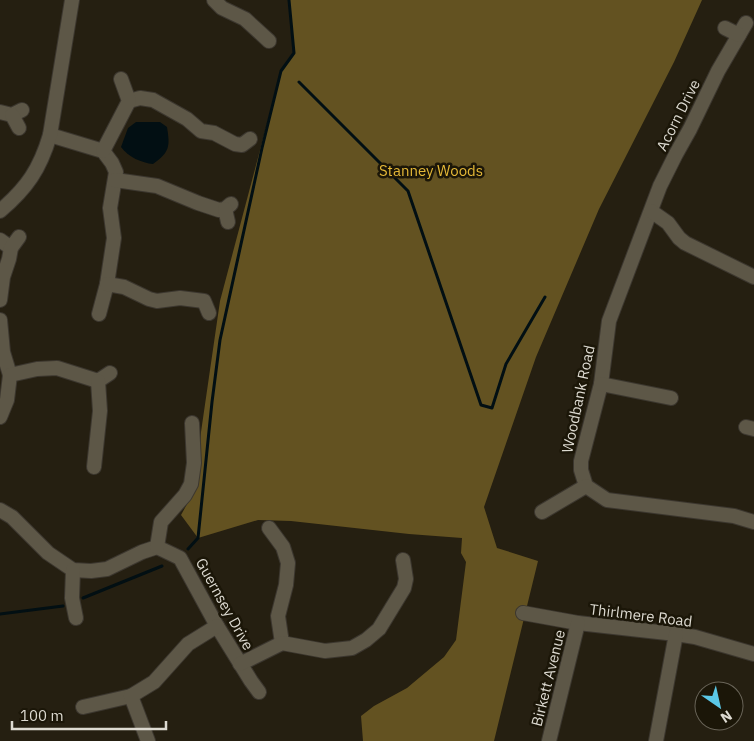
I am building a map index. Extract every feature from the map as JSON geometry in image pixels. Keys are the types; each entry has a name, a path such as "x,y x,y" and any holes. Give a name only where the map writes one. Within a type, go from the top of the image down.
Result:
{"street":[{"path":"0,212 19,195 36,172 44,155 50,135 72,0"},
{"path":"214,0 222,8 244,19 269,41"},
{"name":"Acorn Drive","path":"651,211 660,186 676,154 718,71 742,29 725,28"},
{"path":"121,79 129,102"},
{"path":"103,151 129,102 140,98 153,100 188,120 196,128 214,133 235,144 245,146"},
{"path":"11,112 19,128"},
{"path":"50,135 103,151 116,172 110,208 114,238 107,284 99,314"},
{"path":"115,180 147,183 206,206 228,212"},
{"path":"651,211 668,222 679,238 685,243 754,276"},
{"name":"Woodbank Road","path":"586,486 582,470 582,450 601,384 609,321 651,211"},
{"path":"0,300 3,277 10,259 10,241"},
{"path":"107,284 124,287 157,301 180,298 208,302"},
{"path":"0,320 2,352 10,375 7,400 0,417"},
{"path":"10,375 37,369 57,368 98,381"},
{"path":"98,381 110,373"},
{"path":"94,467 100,411 98,381"},
{"path":"601,384 671,397"},
{"path":"0,510 12,517 48,553 73,570 107,569 157,547 161,522 185,495 191,484 194,453 192,423"},
{"path":"542,512 586,486 607,500 734,516 754,522"},
{"path":"277,531 288,564 285,590 278,616 282,643"},
{"name":"Guernsey Drive","path":"157,547 180,558 240,664 260,692"},
{"path":"240,664 282,643 325,651 352,648 366,640 379,629 404,588 406,580 403,560"},
{"path":"73,570 72,598 76,618"},
{"name":"Thirlmere Road","path":"523,613 578,624 695,637 754,654"},
{"name":"Birkett Avenue","path":"549,741 578,624"},
{"path":"84,707 130,696 154,682 188,644 218,626"},
{"path":"656,741 676,634"},
{"path":"130,696 148,741"}],"green space":[{"name":"Stanney Woods","path":"289,0 702,0 674,62 599,209 536,357 484,507 497,548 538,561 494,741 363,741 361,716 374,706 407,688 444,657 456,640 466,562 461,553 462,538 291,521 258,520 198,538 181,515 197,486 201,432 220,301 281,71 294,53"}],"shaded area":[{"path":"136,122 160,122 167,127 168,148 163,156 153,164 136,159 127,154 121,147 128,128"}],"waterway":[{"path":"188,549 198,538 220,340 262,148 281,71 294,53 289,0"},
{"path":"299,82 408,191 481,405 492,408 506,364 545,297"},
{"path":"83,598 162,566"},
{"path":"0,614 63,606"}]}
